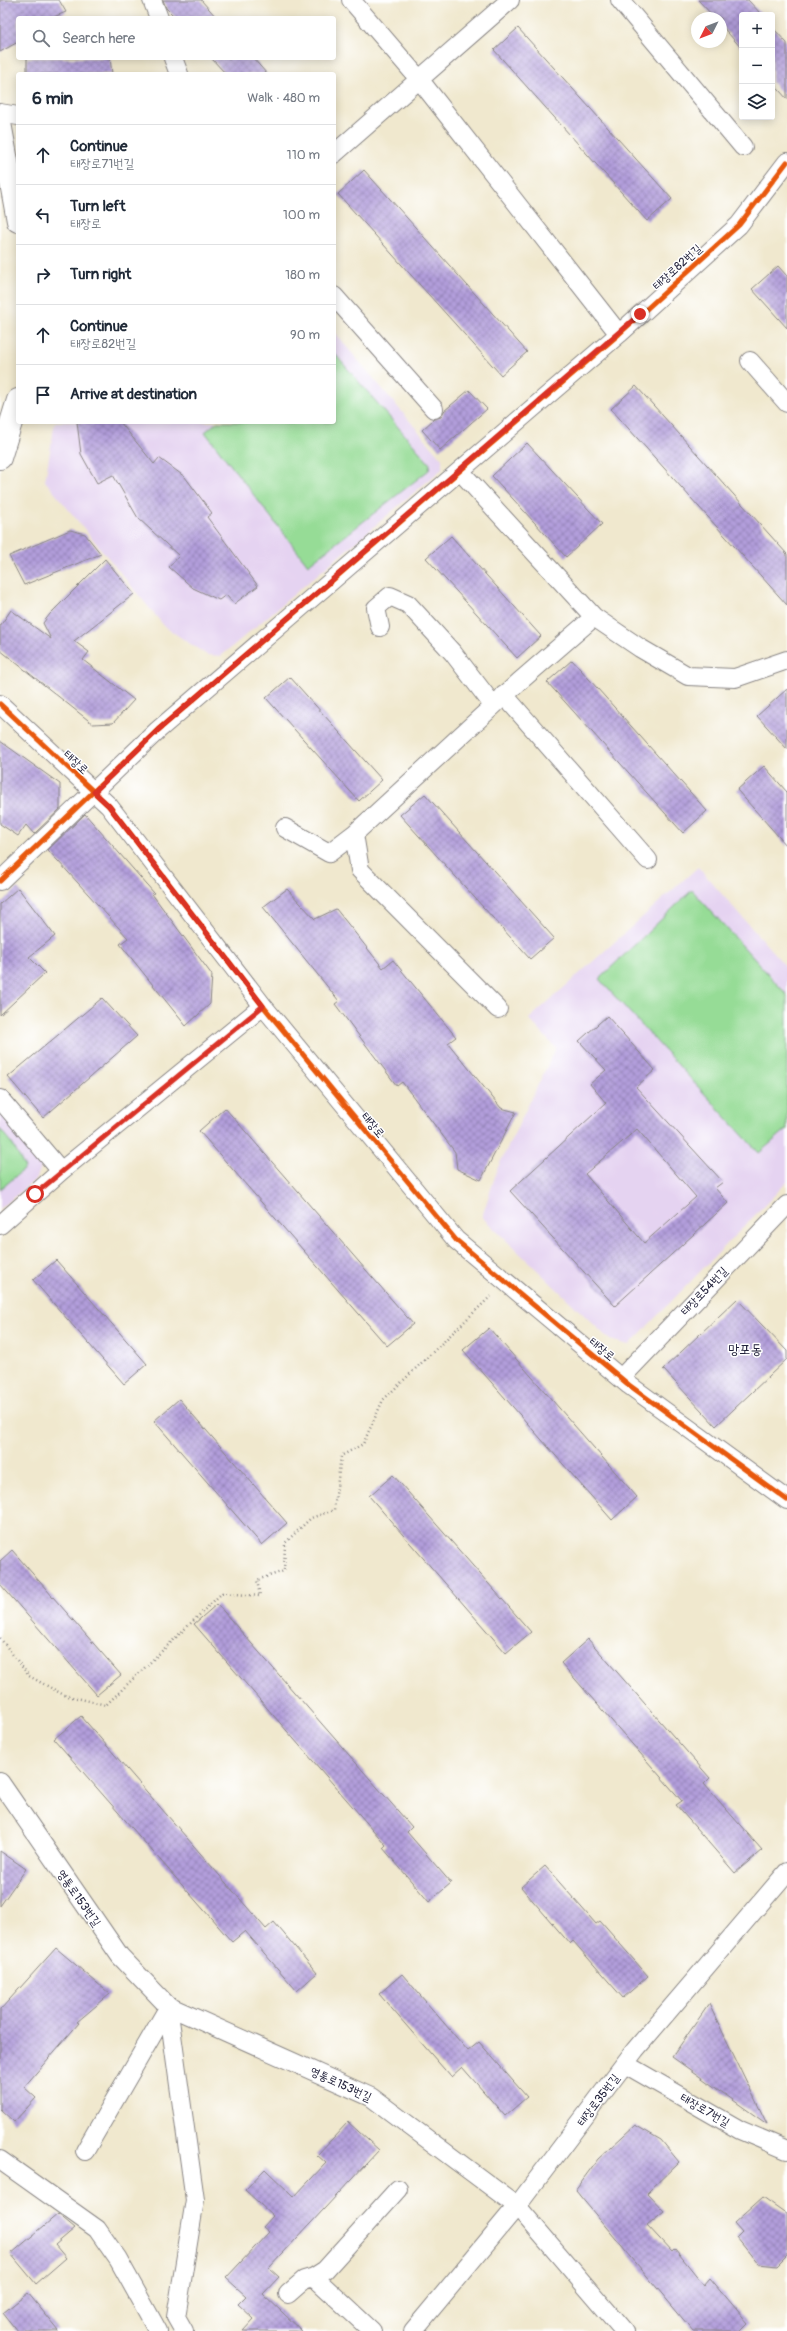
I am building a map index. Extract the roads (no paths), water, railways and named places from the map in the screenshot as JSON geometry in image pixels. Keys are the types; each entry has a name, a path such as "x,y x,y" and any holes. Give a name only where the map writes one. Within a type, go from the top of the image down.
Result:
{"main road":[{"path":"0,123 16,210"},
{"path":"0,458 16,406"}],"street":[{"path":"152,0 158,16"},
{"path":"351,0 419,79 618,334"},
{"path":"336,152 510,0"},
{"path":"620,0 743,147"},
{"path":"174,60 178,72"},
{"path":"0,113 16,116"},
{"name":"태장로82번길","path":"0,881 158,730 618,334 739,225 787,162"},
{"path":"336,298 434,409"},
{"path":"750,361 787,402"},
{"path":"460,471 594,617 640,648 688,676 735,678 787,660"},
{"path":"380,628 376,608 390,596 408,604 648,860"},
{"path":"285,828 329,853 354,834 498,700 594,617"},
{"name":"태장로","path":"0,704 109,806 263,1006 456,1240 621,1378 787,1500"},
{"path":"354,834 360,870 498,1009"},
{"path":"0,1225 61,1171 263,1006"},
{"path":"0,1099 61,1171"},
{"name":"태장로54번길","path":"621,1378 787,1205"},
{"name":"영통로153번길","path":"0,1782 120,1956 168,2007 371,2097 517,2206 624,2331"},
{"name":"태장로35번길","path":"413,2331 517,2206 626,2064 787,1872"},
{"path":"85,2151 168,2007"},
{"path":"168,2007 195,2200 176,2317 184,2331"},
{"name":"태장로7번길","path":"626,2064 740,2130 787,2150"},
{"path":"0,2160 97,2229 118,2259 158,2331"},
{"path":"288,2294 304,2280 314,2277 325,2270 398,2189"},
{"path":"314,2277 372,2331"}],"district":[{"name":"망포동","path":"745,1349"}]}
